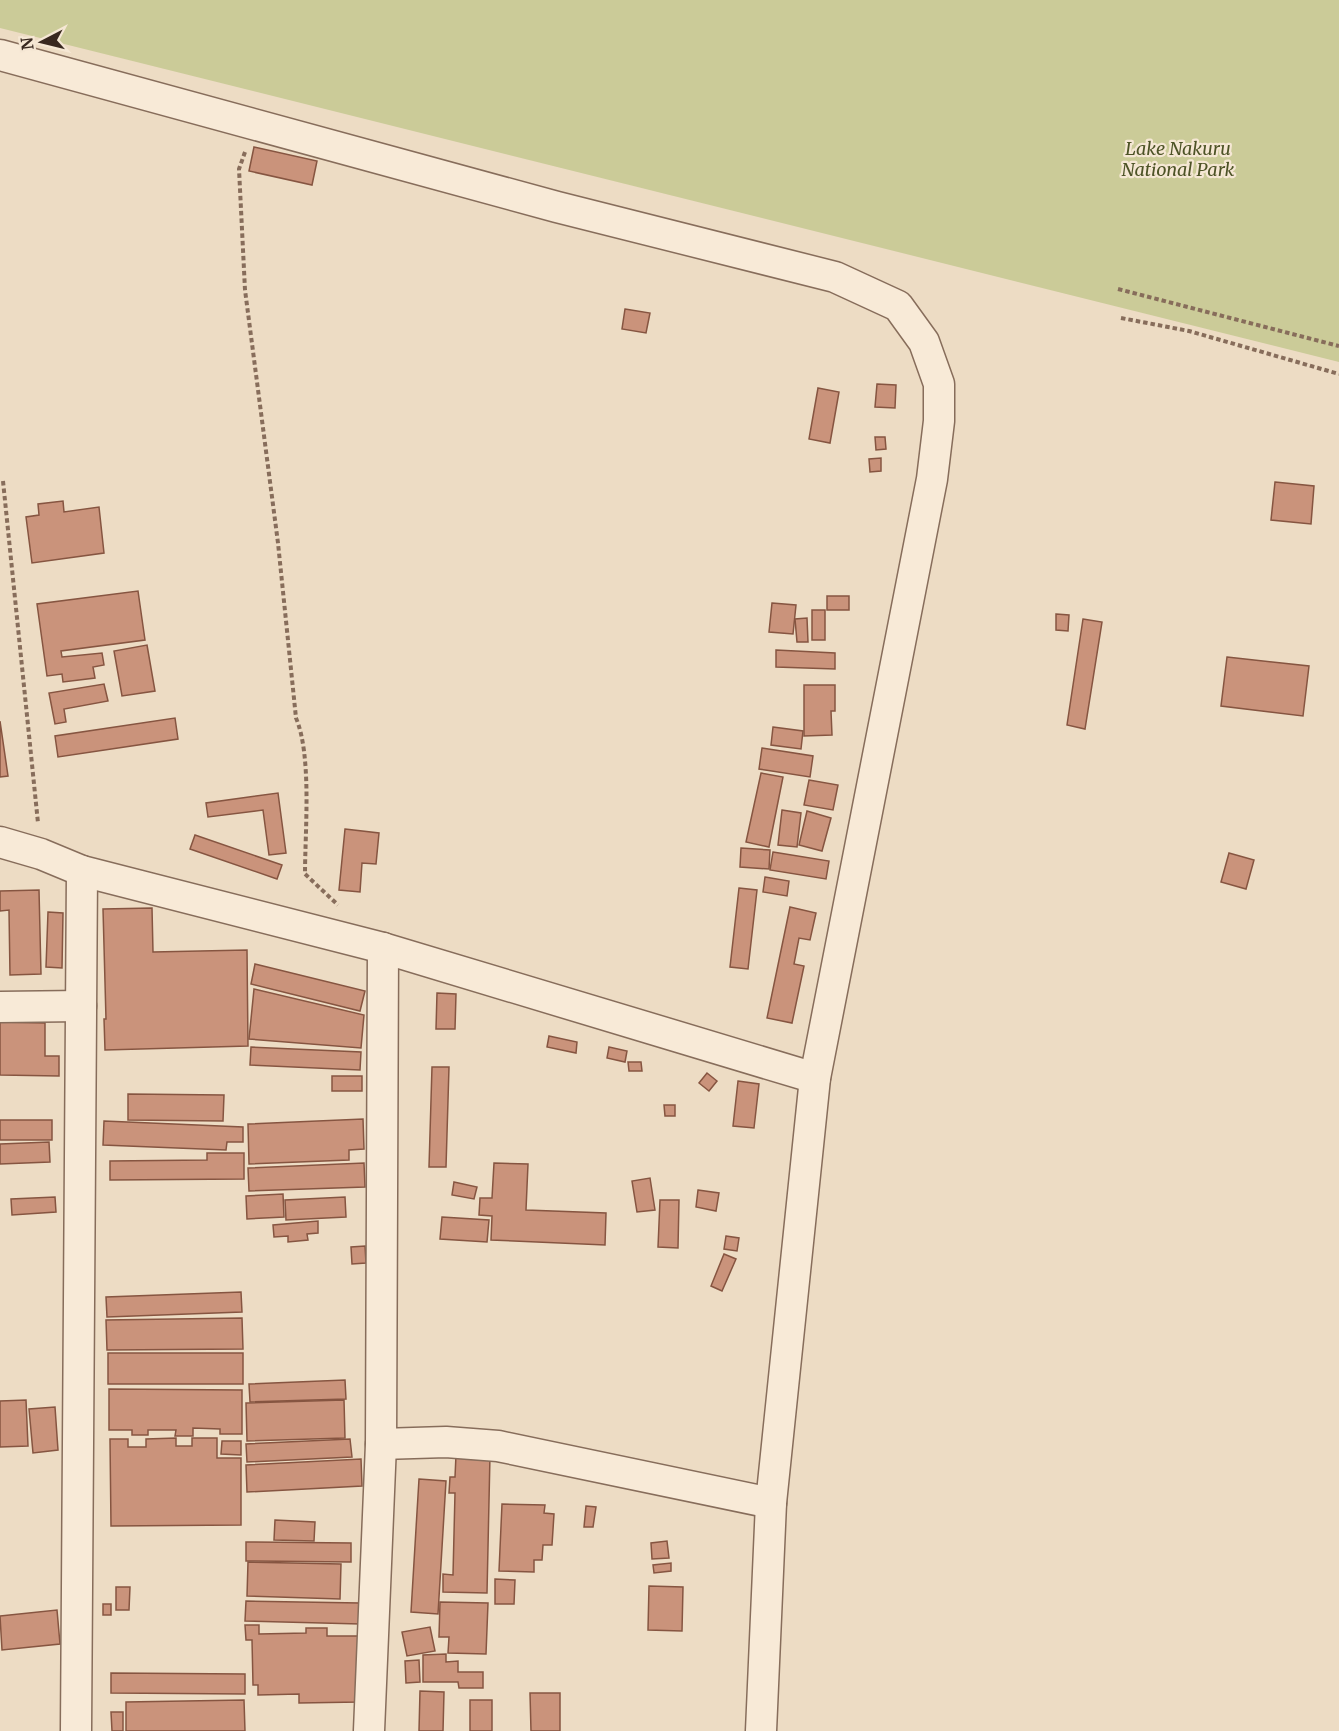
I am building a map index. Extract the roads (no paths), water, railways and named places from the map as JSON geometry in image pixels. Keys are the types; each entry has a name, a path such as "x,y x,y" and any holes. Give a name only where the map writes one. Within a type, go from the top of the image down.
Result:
{"street":[{"path":"0,55 557,207 835,277 898,306 924,342 939,384 939,420 932,480 814,1078 771,1503 760,1731"},
{"path":"0,842 41,854 82,871 383,948 814,1078"},
{"path":"76,1731 82,871"},
{"path":"369,1731 381,1444 383,948"},
{"path":"0,1007 81,1006"},
{"path":"381,1444 446,1442 498,1446 771,1503"}],"park label":[{"name":"Lake Nakuru National Park","path":"1178,159"}]}
